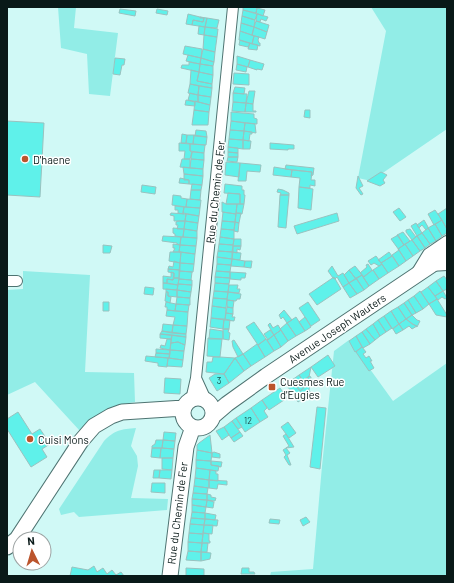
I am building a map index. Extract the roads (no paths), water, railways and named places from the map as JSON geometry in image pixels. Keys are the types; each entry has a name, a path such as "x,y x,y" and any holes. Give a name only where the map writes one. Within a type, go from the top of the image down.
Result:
{"main road":[{"name":"Avenue Joseph Wauters","path":"198,410 227,404 440,261"},
{"path":"7,547 17,539 82,441 94,426 111,416 122,412 139,410 198,410"},
{"name":"Rue du Chemin de Fer","path":"170,576 186,447 198,410"}],"street":[{"name":"Rue du Chemin de Fer","path":"198,410 196,378 233,7"},
{"path":"416,276 428,254 447,241"},
{"path":"196,378 198,410"}],"place":[{"name":"D'haene","path":"25,159"},
{"name":"Cuesmes Rue d'Eugies","path":"272,387"},
{"name":"Cuisi Mons","path":"30,439"}]}
